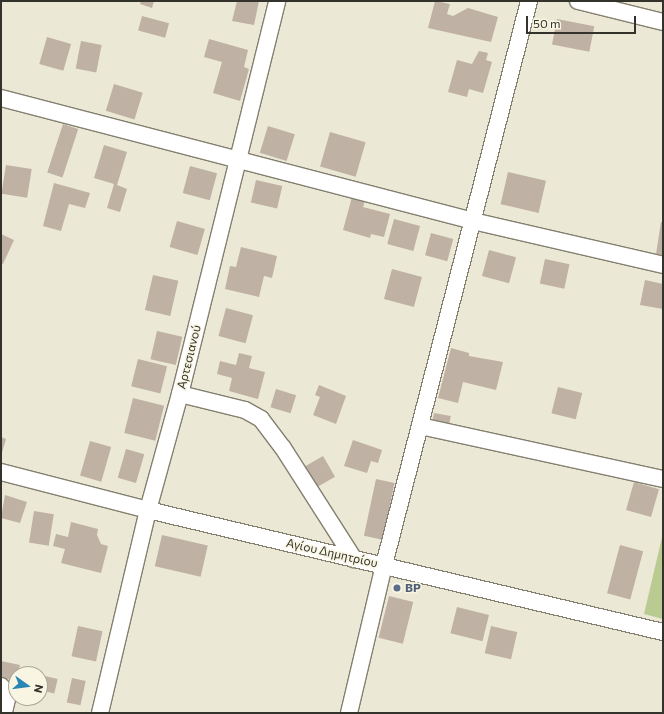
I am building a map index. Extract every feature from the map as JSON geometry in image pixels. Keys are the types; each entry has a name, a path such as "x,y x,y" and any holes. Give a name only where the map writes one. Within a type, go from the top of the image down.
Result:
{"street":[{"name":"Αρτεσιανού","path":"100,713 148,510 180,394 277,1"},
{"path":"349,713 384,565 529,1"},
{"path":"578,1 663,22"},
{"path":"1,98 473,221 663,265"},
{"path":"180,394 245,410 261,419 283,448 354,559"},
{"path":"420,426 663,479"},
{"name":"Αγίου Δημητρίου","path":"1,472 148,510 663,632"},
{"path":"1,686 8,695 4,713"}],"green space":[{"path":"663,533 663,619 644,614"}],"building":[{"path":"141,1 154,1 152,8 140,4"},
{"path":"237,1 259,1 254,25 232,21"},
{"path":"435,1 450,4 447,14 453,16 468,8 498,17 491,42 428,28"},
{"path":"142,16 169,23 165,38 138,30"},
{"path":"557,19 594,26 589,52 552,45"},
{"path":"47,37 71,44 63,71 39,64"},
{"path":"209,39 248,50 244,67 249,69 240,101 213,93 222,62 204,57"},
{"path":"81,41 102,45 96,72 76,68"},
{"path":"479,51 488,53 486,60 492,62 483,93 469,89 467,97 448,92 457,60 472,64"},
{"path":"114,84 143,93 135,120 106,111"},
{"path":"63,124 78,129 62,177 47,173"},
{"path":"268,126 295,134 287,161 260,153"},
{"path":"330,132 366,142 356,177 320,167"},
{"path":"104,145 127,152 117,185 127,189 120,212 107,208 114,184 94,178"},
{"path":"6,165 32,169 27,198 1,194"},
{"path":"190,166 217,173 210,200 183,193"},
{"path":"508,172 546,181 539,213 501,204"},
{"path":"256,180 282,186 277,208 251,202"},
{"path":"54,183 90,193 85,208 69,204 61,231 43,226"},
{"path":"352,197 365,201 363,207 390,214 384,237 371,234 370,238 343,230"},
{"path":"394,219 420,226 413,251 387,244"},
{"path":"177,221 205,229 197,255 170,247"},
{"path":"661,222 663,222 663,255 656,254"},
{"path":"431,233 453,239 447,261 425,255"},
{"path":"1,234 14,240 3,264 1,263"},
{"path":"241,247 277,256 272,278 264,276 259,297 225,289 230,266 236,267"},
{"path":"489,250 516,257 509,283 482,276"},
{"path":"545,259 569,264 564,289 540,283"},
{"path":"392,269 422,277 414,307 384,299"},
{"path":"153,275 178,281 170,316 145,310"},
{"path":"645,280 663,284 663,309 640,305"},
{"path":"226,308 253,315 246,343 218,336"},
{"path":"157,331 182,337 176,365 150,359"},
{"path":"451,348 469,353 469,356 503,362 496,390 463,382 458,403 438,398"},
{"path":"239,353 252,356 249,368 265,372 258,399 229,391 232,378 217,374 220,361 236,365"},
{"path":"138,359 167,366 160,393 131,386"},
{"path":"319,385 346,396 336,424 313,415 320,397 315,395"},
{"path":"558,387 582,393 576,419 551,413"},
{"path":"276,389 296,395 291,413 270,407"},
{"path":"133,398 164,406 155,441 124,433"},
{"path":"434,413 451,416 449,427 432,424"},
{"path":"1,437 6,439 1,456"},
{"path":"353,440 382,450 378,463 371,461 367,473 344,466"},
{"path":"90,441 111,447 101,482 80,476"},
{"path":"126,449 144,454 136,483 118,478"},
{"path":"323,456 335,477 314,489 302,468"},
{"path":"376,479 395,483 383,540 364,536"},
{"path":"634,482 659,489 651,517 626,510"},
{"path":"5,495 27,502 20,523 1,518"},
{"path":"34,511 54,514 49,546 29,543"},
{"path":"71,522 98,529 97,535 101,544 108,546 101,573 61,563 65,549 53,546 56,534 68,537"},
{"path":"162,535 208,546 201,577 155,566"},
{"path":"620,545 643,551 630,600 607,593"},
{"path":"389,596 413,602 403,644 379,638"},
{"path":"457,607 489,615 482,641 450,633"},
{"path":"78,626 102,631 96,662 72,656"},
{"path":"491,626 517,632 511,659 485,653"},
{"path":"1,661 20,665 8,666 8,679 1,678"},
{"path":"48,677 58,679 54,694 48,692"},
{"path":"72,678 86,681 80,705 67,702"}],"place":[{"name":"BP","path":"397,588"}]}
